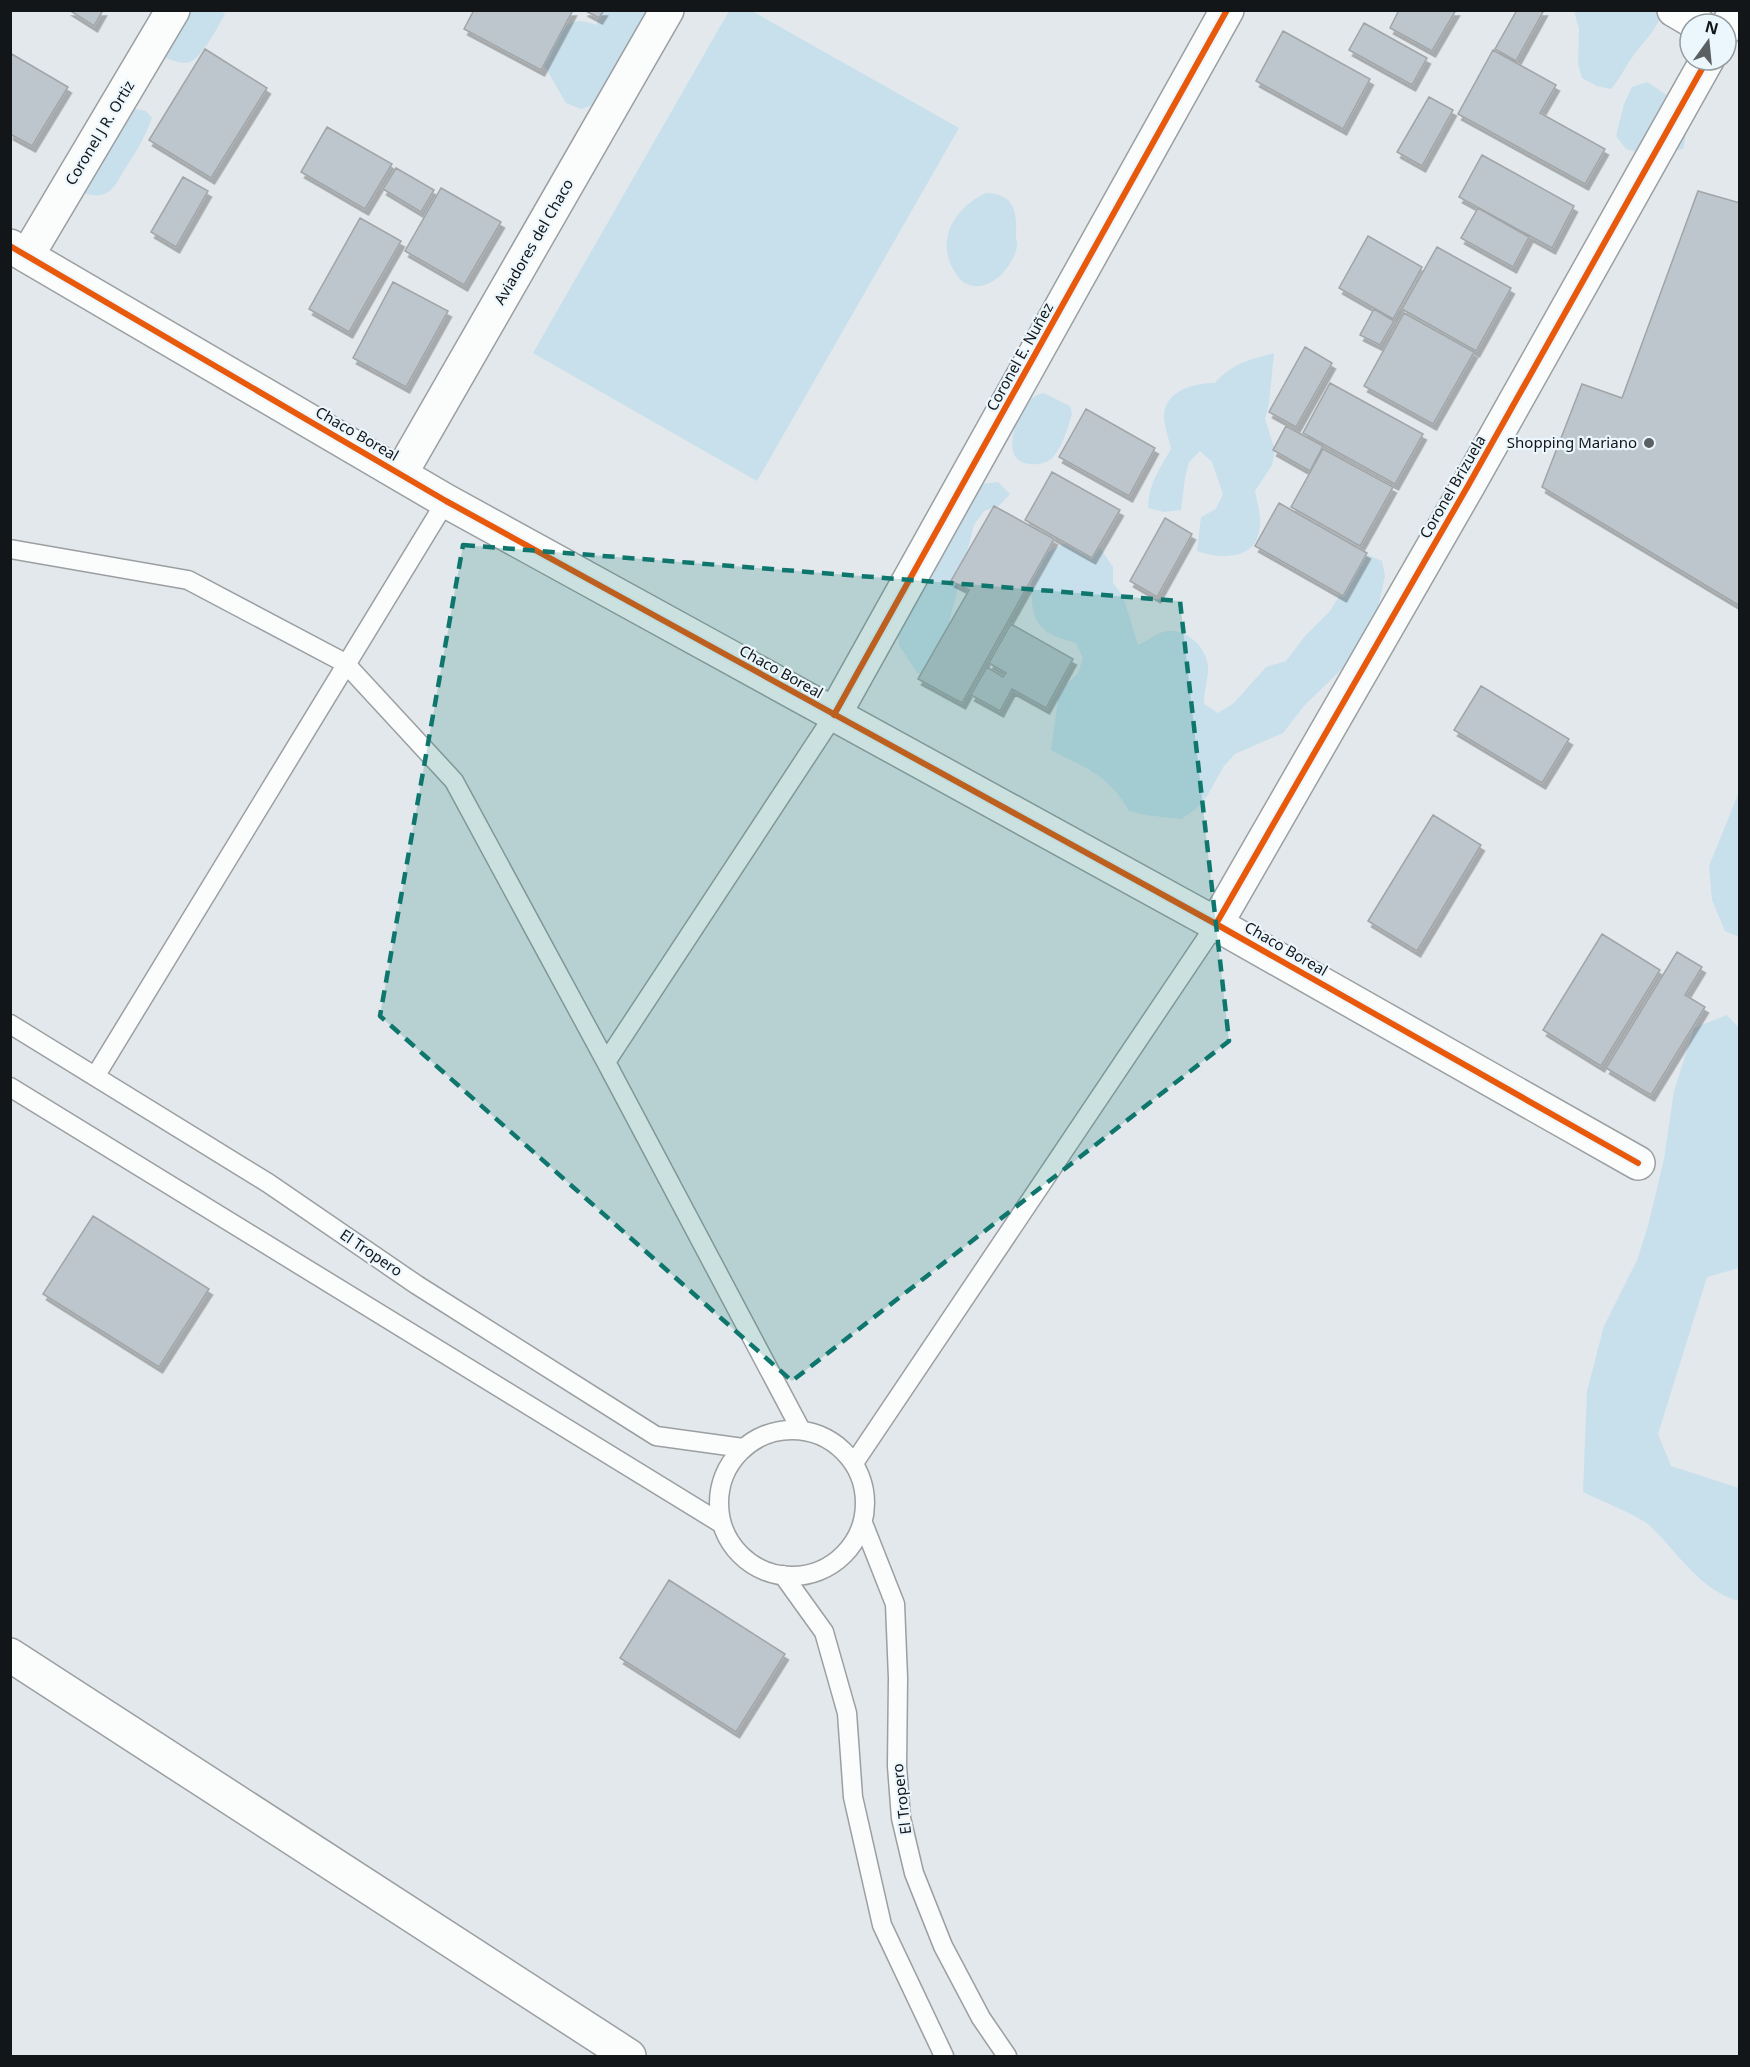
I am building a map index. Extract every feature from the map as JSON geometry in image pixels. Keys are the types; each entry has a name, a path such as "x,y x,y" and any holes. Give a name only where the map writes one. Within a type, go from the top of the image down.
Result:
{"street":[{"name":"Coronel J R. Ortiz","path":"19,251 172,10"},
{"name":"Aviadores del Chaco","path":"401,473 667,10"},
{"name":"Coronel E. Nuñez","path":"834,715 1227,10"},
{"name":"Coronel Brizuela","path":"1216,924 1469,484 1700,72"},
{"name":"Chaco Boreal","path":"19,251 446,501 1216,924 1638,1163"},
{"path":"10,1655 629,2056"}],"lane":[{"path":"96,1075 345,663 446,501"},
{"path":"10,549 188,580 345,663 454,781 801,1430"},
{"path":"606,1062 834,715"},
{"path":"854,1463 1216,924"},
{"name":"El Tropero","path":"10,1024 268,1183 417,1285 656,1436 743,1448"},
{"path":"10,1087 722,1524"},
{"path":"781,1430 801,1430 822,1436 840,1447 854,1463 862,1481 866,1502 863,1523 855,1541 841,1557 824,1569 804,1575 783,1575 763,1570 745,1559 731,1543 722,1524 719,1504 722,1483 730,1464 743,1448 771,1433 781,1430"},
{"name":"El Tropero","path":"863,1523 895,1604 898,1678 897,1767 901,1818 914,1873 943,1946 981,2018 1007,2056"},
{"path":"783,1575 824,1632 848,1713 853,1797 882,1925 944,2056"}],"highlighted area":[{"path":"463,545 1180,601 1229,1041 792,1381 380,1016"}],"shaded area":[{"path":"1663,10 1652,32 1611,89 1597,86 1582,78 1578,63 1579,29 1574,11"},
{"path":"155,11 221,11 225,14 200,54 190,62 183,63 161,57"},
{"path":"602,11 670,11 597,99 590,106 581,109 566,103 543,63 551,45 562,30 576,22 596,25"},
{"path":"729,11 752,11 959,128 757,481 533,353"},
{"path":"1647,82 1680,108 1686,125 1683,149 1643,154 1626,149 1616,136 1624,104 1632,87"},
{"path":"129,108 146,111 152,118 120,178 105,194 76,191"},
{"path":"986,193 1003,197 1012,205 1016,218 1017,247 1010,263 998,278 981,286 972,286 963,282 952,267 948,255 948,233 959,214"},
{"path":"1274,353 1269,403 1265,419 1275,450 1272,465 1255,491 1260,516 1258,536 1253,545 1238,554 1217,556 1197,551 1201,517 1216,509 1223,494 1212,462 1200,451 1189,462 1181,510 1164,512 1148,508 1153,484 1171,449 1164,420 1166,407 1175,394 1182,390 1215,383 1235,366"},
{"path":"1044,393 1070,406 1072,414 1061,445 1050,460 1037,464 1023,463 1013,452 1015,428 1027,403 1035,396"},
{"path":"998,482 1010,494 999,506 984,511 974,525 949,623 948,669 933,678 917,673 899,645 898,628 980,484"},
{"path":"1077,539 1094,539 1113,567 1113,583 1123,596 1138,645 1163,632 1175,631 1190,638 1202,649 1208,664 1204,704 1218,713 1234,703 1266,667 1286,661 1305,636 1330,611 1357,567 1368,555 1382,561 1385,576 1377,612 1353,658 1304,706 1283,733 1235,754 1224,766 1207,796 1196,809 1181,819 1145,815 1129,811 1105,780 1051,750 1058,699 1066,685 1078,673 1083,658 1076,643 1049,633 1037,621 1032,606 1032,578 1039,561 1046,554"},
{"path":"1739,792 1739,937 1725,931 1712,900 1709,866"},
{"path":"1727,1015 1739,1028 1739,1268 1707,1277 1658,1434 1671,1466 1739,1488 1739,1601 1725,1596 1701,1579 1649,1525 1583,1492 1587,1391 1604,1326 1637,1260 1648,1226 1664,1159 1674,1091 1694,1028"}],"building":[{"path":"69,10 103,10 94,26"},
{"path":"474,10 573,10 541,70 464,29"},
{"path":"584,10 604,10 599,18"},
{"path":"1399,10 1456,10 1432,51 1390,28"},
{"path":"1517,10 1544,10 1516,61 1495,49"},
{"path":"1364,23 1427,58 1412,85 1349,50"},
{"path":"1283,31 1370,79 1343,129 1256,81"},
{"path":"205,49 267,88 211,178 149,140"},
{"path":"1493,50 1556,85 1540,113 1605,149 1585,184 1458,114"},
{"path":"10,53 68,87 32,146 10,134"},
{"path":"1429,97 1453,110 1422,166 1397,152"},
{"path":"327,127 392,164 365,209 301,172"},
{"path":"1482,155 1574,206 1552,248 1459,197"},
{"path":"396,168 434,190 421,212 383,189"},
{"path":"183,177 208,191 176,247 151,232"},
{"path":"441,188 501,222 464,285 405,251"},
{"name":"Shopping Mariano","path":"1698,191 1740,203 1740,606 1542,487 1582,384 1622,398"},
{"path":"1478,208 1529,237 1513,267 1461,238"},
{"path":"360,218 401,241 349,332 309,309"},
{"path":"1368,236 1422,267 1393,319 1339,288"},
{"path":"1437,247 1511,288 1476,351 1402,309"},
{"path":"393,282 448,311 406,387 353,358"},
{"path":"1374,309 1394,321 1380,345 1360,335"},
{"path":"1404,313 1474,352 1433,424 1364,386"},
{"path":"1305,347 1332,363 1296,427 1269,412"},
{"path":"1330,383 1423,434 1395,484 1303,433"},
{"path":"1086,409 1155,448 1129,496 1059,457"},
{"path":"1286,426 1323,446 1310,471 1273,450"},
{"path":"1323,449 1393,487 1360,546 1291,507"},
{"path":"1052,472 1120,510 1092,558 1025,520"},
{"path":"1279,503 1367,553 1343,596 1255,546"},
{"path":"994,506 1054,539 962,703 918,679 969,590 951,581"},
{"path":"1165,518 1192,534 1157,597 1130,581"},
{"path":"1011,624 1073,659 1046,708 1012,689 1000,711 971,695 987,667 1003,677 1006,673 989,663"},
{"path":"1481,686 1569,739 1542,783 1454,730"},
{"path":"1433,815 1481,845 1417,951 1368,921"},
{"path":"1602,934 1660,970 1601,1066 1543,1030"},
{"path":"1677,952 1702,967 1685,995 1705,1007 1651,1095 1606,1068"},
{"path":"93,1216 209,1289 159,1367 43,1294"},
{"path":"669,1580 785,1654 736,1732 620,1658"}],"cycle path":[{"path":"834,715 1227,10"},
{"path":"1216,924 1469,484 1700,72"},
{"path":"10,246 446,501 1216,924 1638,1163"}],"place":[{"name":"Shopping Mariano","path":"1649,443"}]}
